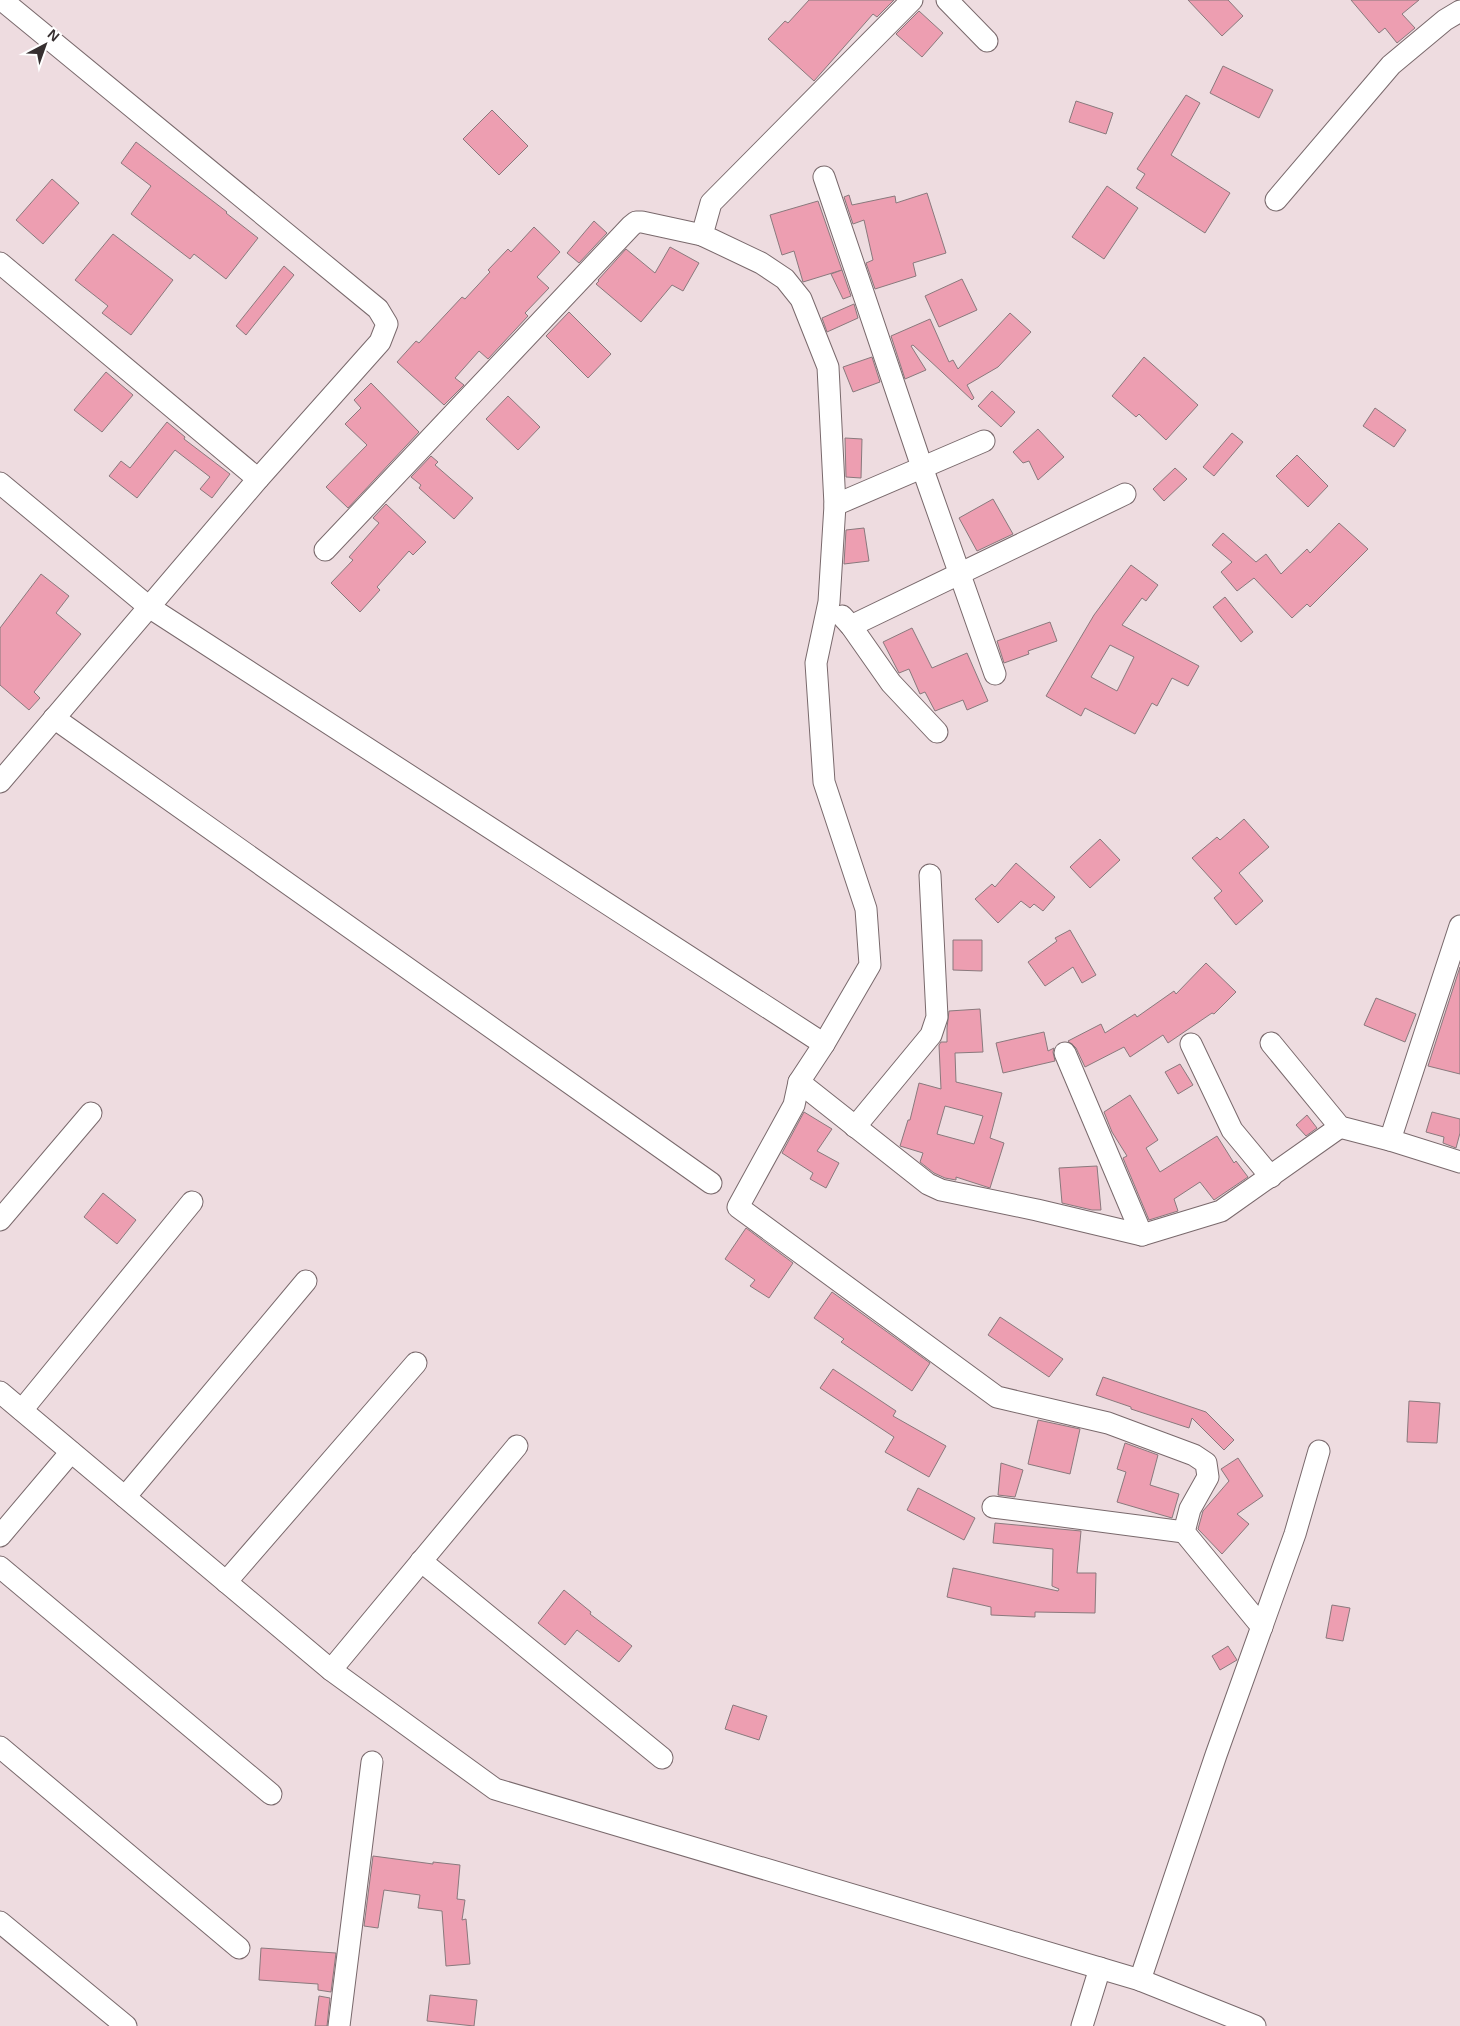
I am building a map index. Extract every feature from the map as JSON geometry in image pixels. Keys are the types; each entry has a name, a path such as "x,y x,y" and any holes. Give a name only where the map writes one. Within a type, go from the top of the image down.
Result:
{"street":[{"path":"2,0 378,310 387,324 380,342 258,479 54,718 4,769"},
{"path":"702,235 711,203 912,0"},
{"path":"948,0 987,41"},
{"path":"1276,200 1390,65 1445,20 1460,11"},
{"path":"824,178 922,468 995,674"},
{"path":"325,550 636,222 702,235 760,263 785,279 801,299 828,367 835,505 829,602 816,663 824,782 866,908 870,965 824,1044 799,1082 794,1105 738,1207 997,1397 1108,1423 1194,1455 1206,1463 1208,1477 1190,1509 1184,1532"},
{"path":"0,263 258,479"},
{"path":"835,505 984,441"},
{"path":"0,483 149,607 824,1044"},
{"path":"851,626 1125,494"},
{"path":"829,602 851,626 891,683 937,732"},
{"path":"54,718 711,1183"},
{"path":"855,1127 927,1041 938,1016 930,875"},
{"path":"1390,1140 1460,926"},
{"path":"1271,1043 1340,1128 1390,1140 1460,1162"},
{"path":"1191,1044 1232,1130 1271,1177"},
{"path":"1065,1052 1142,1235"},
{"path":"799,1082 928,1184 941,1190 1142,1235 1221,1211 1340,1128"},
{"path":"0,1220 91,1113"},
{"path":"22,1410 192,1202"},
{"path":"125,1497 306,1281"},
{"path":"226,1582 416,1363"},
{"path":"0,1392 330,1670 495,1790 1140,1980 1255,2026"},
{"path":"330,1670 517,1446"},
{"path":"1140,1980 1295,1534 1320,1451"},
{"path":"0,1536 71,1452"},
{"path":"993,1507 1184,1532 1262,1627"},
{"path":"421,1561 662,1758"},
{"path":"0,1568 271,1794"},
{"path":"0,1747 239,1948"},
{"path":"339,2026 372,1762"},
{"path":"0,1922 126,2026"},
{"path":"1082,2026 1100,1968"}],"building":[{"path":"809,0 894,0 877,17 873,14 814,81 768,39 785,21 788,23"},
{"path":"1188,0 1228,0 1243,16 1222,36"},
{"path":"1351,0 1419,0 1402,14 1415,28 1397,43 1385,28 1379,33"},
{"path":"919,11 943,33 922,57 896,34"},
{"path":"1223,66 1273,90 1259,118 1210,93"},
{"path":"1186,95 1200,103 1171,155 1230,193 1205,233 1136,188 1145,174 1137,169"},
{"path":"1076,101 1113,113 1106,134 1069,122"},
{"path":"492,110 528,146 499,175 463,139"},
{"path":"136,142 258,238 226,279 194,254 190,259 131,214 151,186 121,163"},
{"path":"52,179 79,203 43,244 16,220"},
{"path":"1107,186 1138,208 1104,259 1072,237"},
{"path":"927,193 946,253 913,263 916,276 875,289 866,263 873,260 864,220 853,224 844,197 849,195 852,205 895,196 896,203"},
{"path":"818,201 842,270 803,282 794,251 782,255 770,215"},
{"path":"594,221 607,233 579,263 567,253"},
{"path":"534,227 560,252 537,277 549,288 525,313 528,316 488,359 479,351 455,378 464,385 444,405 397,362 416,341 419,343 462,297 465,299 508,249 511,252"},
{"path":"113,234 173,280 131,335 102,313 108,306 75,280"},
{"path":"670,247 699,263 683,291 672,285 641,322 596,284 626,249 655,273"},
{"path":"284,266 294,275 246,335 236,326"},
{"path":"842,270 851,296 843,299 831,274"},
{"path":"962,279 977,310 939,327 925,296"},
{"path":"854,304 858,318 827,332 822,318"},
{"path":"569,312 611,354 588,378 546,336"},
{"path":"1010,313 1031,332 998,367 967,385 974,398 972,400 913,345 911,346 926,370 905,379 891,336 930,319 949,362 953,360 958,369"},
{"path":"872,357 880,382 853,392 843,367"},
{"path":"1144,357 1198,405 1166,440 1139,414 1136,417 1112,396"},
{"path":"106,372 133,395 102,432 74,410"},
{"path":"371,383 419,432 348,508 326,487 367,445 345,424 361,408 354,400"},
{"path":"992,391 1015,412 1001,427 978,406"},
{"path":"508,396 540,427 518,450 486,419"},
{"path":"1375,408 1406,430 1394,447 1363,426"},
{"path":"167,422 185,437 184,439 230,474 212,498 200,489 210,477 175,450 137,498 109,476 121,461 130,468"},
{"path":"1038,429 1064,457 1038,480 1029,461 1023,463 1013,452"},
{"path":"1232,433 1243,442 1214,476 1203,467"},
{"path":"845,438 862,439 861,478 846,477"},
{"path":"1297,455 1328,486 1308,507 1276,476"},
{"path":"431,456 438,462 435,465 473,498 454,519 419,488 421,485 411,477"},
{"path":"1175,468 1187,479 1164,501 1153,489"},
{"path":"993,499 1013,534 977,551 959,518"},
{"path":"386,504 426,542 413,555 409,551 377,587 380,590 360,612 331,583 353,560 349,557 379,523 373,518"},
{"path":"1339,523 1368,549 1310,607 1307,604 1292,618 1254,578 1237,591 1221,572 1232,562 1212,545 1223,533 1256,562 1266,554 1281,574 1307,549 1310,553"},
{"path":"864,528 869,561 844,564 846,530"},
{"path":"1131,565 1158,585 1146,601 1142,598 1122,625 1199,666 1188,686 1172,678 1157,706 1152,703 1135,734 1085,708 1081,716 1046,696 1094,615","holes":["1110,645 1134,657 1117,691 1091,677"]},
{"path":"41,574 69,596 56,613 81,634 34,692 40,698 29,710 0,685 0,628"},
{"path":"1225,597 1253,632 1241,642 1213,607"},
{"path":"1050,622 1057,641 1028,651 1029,654 1004,663 997,641"},
{"path":"912,628 932,668 967,653 988,701 967,710 963,700 935,711 925,692 920,694 909,669 899,673 883,642"},
{"path":"1244,819 1269,847 1239,873 1263,901 1236,925 1214,898 1222,891 1192,858 1217,837 1220,840"},
{"path":"1100,839 1120,860 1090,888 1070,867"},
{"path":"1016,863 1055,897 1043,911 1034,904 1030,908 1021,901 998,923 975,899 992,884 995,887"},
{"path":"1070,930 1096,975 1082,983 1073,967 1045,986 1028,962 1057,941 1055,938"},
{"path":"953,940 982,940 982,971 953,970"},
{"path":"1206,963 1236,992 1214,1014 1212,1013 1168,1043 1163,1035 1130,1057 1124,1047 1085,1067 1076,1048 1068,1041 1101,1024 1105,1033 1135,1014 1137,1017 1174,991 1176,994"},
{"path":"1460,967 1460,1074 1428,1066"},
{"path":"1376,998 1416,1014 1405,1042 1364,1025"},
{"path":"980,1009 983,1052 955,1053 956,1082 1002,1093 990,1138 1004,1143 990,1188 956,1177 956,1180 945,1178 934,1173 920,1162 923,1153 900,1146 908,1120 910,1120 919,1083 941,1089 939,1045 941,1042 947,1042 949,1011","holes":["945,1106 983,1116 974,1144 937,1134"]},
{"path":"1044,1032 1048,1051 1054,1048 1055,1061 1003,1073 996,1043"},
{"path":"1180,1064 1193,1085 1178,1094 1165,1072"},
{"path":"1130,1095 1158,1140 1146,1148 1160,1172 1217,1136 1234,1163 1236,1161 1248,1177 1214,1200 1200,1182 1174,1199 1178,1211 1149,1220 1123,1158 1127,1156 1112,1132 1104,1112"},
{"path":"804,1112 832,1129 817,1151 839,1163 826,1188 810,1179 813,1173 782,1153"},
{"path":"1432,1112 1460,1119 1460,1133 1456,1148 1443,1143 1444,1137 1426,1132"},
{"path":"1307,1115 1317,1128 1306,1136 1296,1125"},
{"path":"1097,1166 1101,1210 1092,1210 1062,1203 1059,1168"},
{"path":"103,1193 136,1220 117,1244 84,1217"},
{"path":"746,1228 793,1263 769,1298 750,1286 755,1280 725,1259"},
{"path":"832,1292 930,1363 912,1391 841,1342 844,1339 814,1318"},
{"path":"1000,1317 1063,1359 1049,1377 988,1335"},
{"path":"833,1369 896,1411 893,1416 946,1446 929,1477 885,1452 894,1437 820,1388"},
{"path":"1103,1377 1206,1412 1234,1440 1224,1450 1192,1418 1189,1428 1096,1395"},
{"path":"1409,1401 1440,1403 1437,1443 1407,1442"},
{"path":"1038,1420 1080,1429 1070,1474 1028,1464"},
{"path":"1125,1443 1158,1455 1150,1485 1179,1494 1172,1518 1117,1502 1126,1472 1117,1469"},
{"path":"1238,1458 1263,1496 1237,1514 1249,1524 1222,1554 1198,1529 1203,1511 1229,1481 1221,1469"},
{"path":"1001,1463 1023,1470 1015,1497 998,1495"},
{"path":"918,1488 975,1518 964,1540 907,1510"},
{"path":"995,1523 1081,1531 1077,1573 1096,1573 1095,1613 1035,1612 1035,1617 991,1615 991,1607 947,1597 953,1568 1058,1591 1059,1589 1052,1586 1053,1549 993,1543"},
{"path":"564,1590 591,1612 590,1614 632,1646 619,1662 577,1630 565,1645 538,1623"},
{"path":"1332,1605 1350,1608 1343,1641 1326,1638"},
{"path":"1228,1646 1237,1660 1220,1670 1212,1656"},
{"path":"733,1705 767,1716 759,1740 725,1729"},
{"path":"373,1856 433,1864 433,1862 460,1865 457,1899 465,1900 462,1920 466,1919 470,1964 446,1966 442,1911 418,1908 420,1895 384,1890 378,1928 364,1926"},
{"path":"261,1948 336,1953 331,1992 318,1990 318,1984 259,1980"},
{"path":"430,1995 477,2000 474,2026 427,2021"},
{"path":"319,1996 330,1998 327,2026 315,2026"}]}
